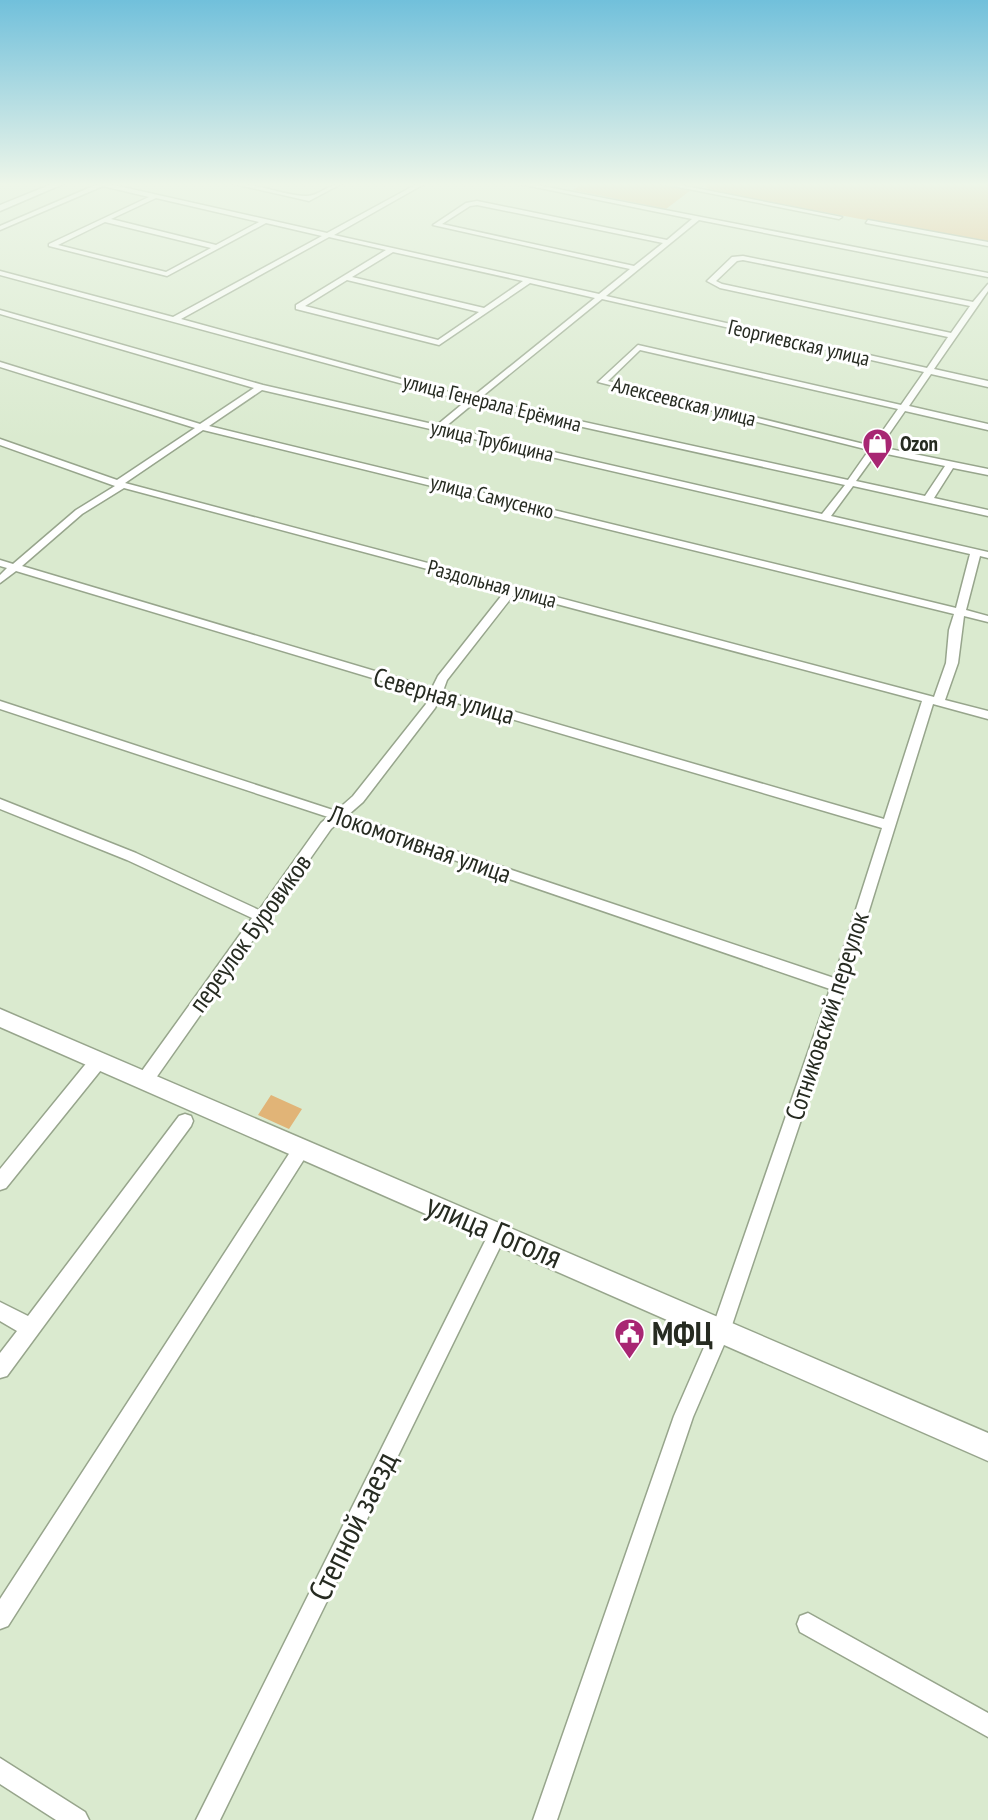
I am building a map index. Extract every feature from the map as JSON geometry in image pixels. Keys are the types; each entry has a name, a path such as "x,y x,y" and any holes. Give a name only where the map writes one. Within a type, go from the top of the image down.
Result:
{"main road":[{"name":"улица Гоголя","path":"0,1018 988,1447"}],"street":[{"path":"147,269 167,274 176,269"},
{"path":"174,320 268,269"},
{"path":"361,269 299,307 439,343 528,281"},
{"name":"Георгиевская улица","path":"475,269 988,384"},
{"path":"437,429 633,269"},
{"path":"724,269 711,281 720,286 953,336"},
{"path":"798,269 975,305"},
{"path":"957,269 988,275"},
{"name":"улица Генерала Ерёмина","path":"0,273 470,400 927,502 988,513"},
{"path":"347,278 485,311"},
{"path":"824,518 988,286"},
{"name":"улица Трубицина","path":"0,312 261,387 988,555"},
{"name":"Алексеевская улица","path":"874,449 601,382 638,347 902,408"},
{"name":"улица Самусенко","path":"0,363 202,427 988,619"},
{"path":"0,580 79,512 261,387"},
{"path":"902,408 988,427"},
{"name":"Раздольная улица","path":"0,442 121,484 988,715"},
{"path":"874,449 988,472"},
{"path":"927,502 950,465"},
{"name":"Сотниковский переулок","path":"721,1331 839,986 889,825 933,701 952,663 960,613 975,552"},
{"name":"Северная улица","path":"0,563 889,825"},
{"name":"переулок Буровиков","path":"145,1080 326,826 358,799 431,705 442,679 512,590"},
{"name":"Локомотивная улица","path":"0,705 839,986"},
{"path":"0,804 111,848 174,875 245,911 262,916"},
{"path":"0,1182 99,1060"},
{"path":"0,1369 185,1121"},
{"path":"0,1618 302,1148"},
{"name":"Степной заезд","path":"208,1820 498,1233"},
{"path":"0,1311 31,1328"},
{"path":"545,1820 684,1416 721,1331"},
{"path":"808,1624 988,1726"},
{"path":"0,1770 77,1820"}],"shaded area":[{"path":"271,1095 302,1109 289,1129 258,1115"}],"place":[{"name":"Ozon","path":"877,471"},
{"name":"МФЦ","path":"629,1361"}]}
